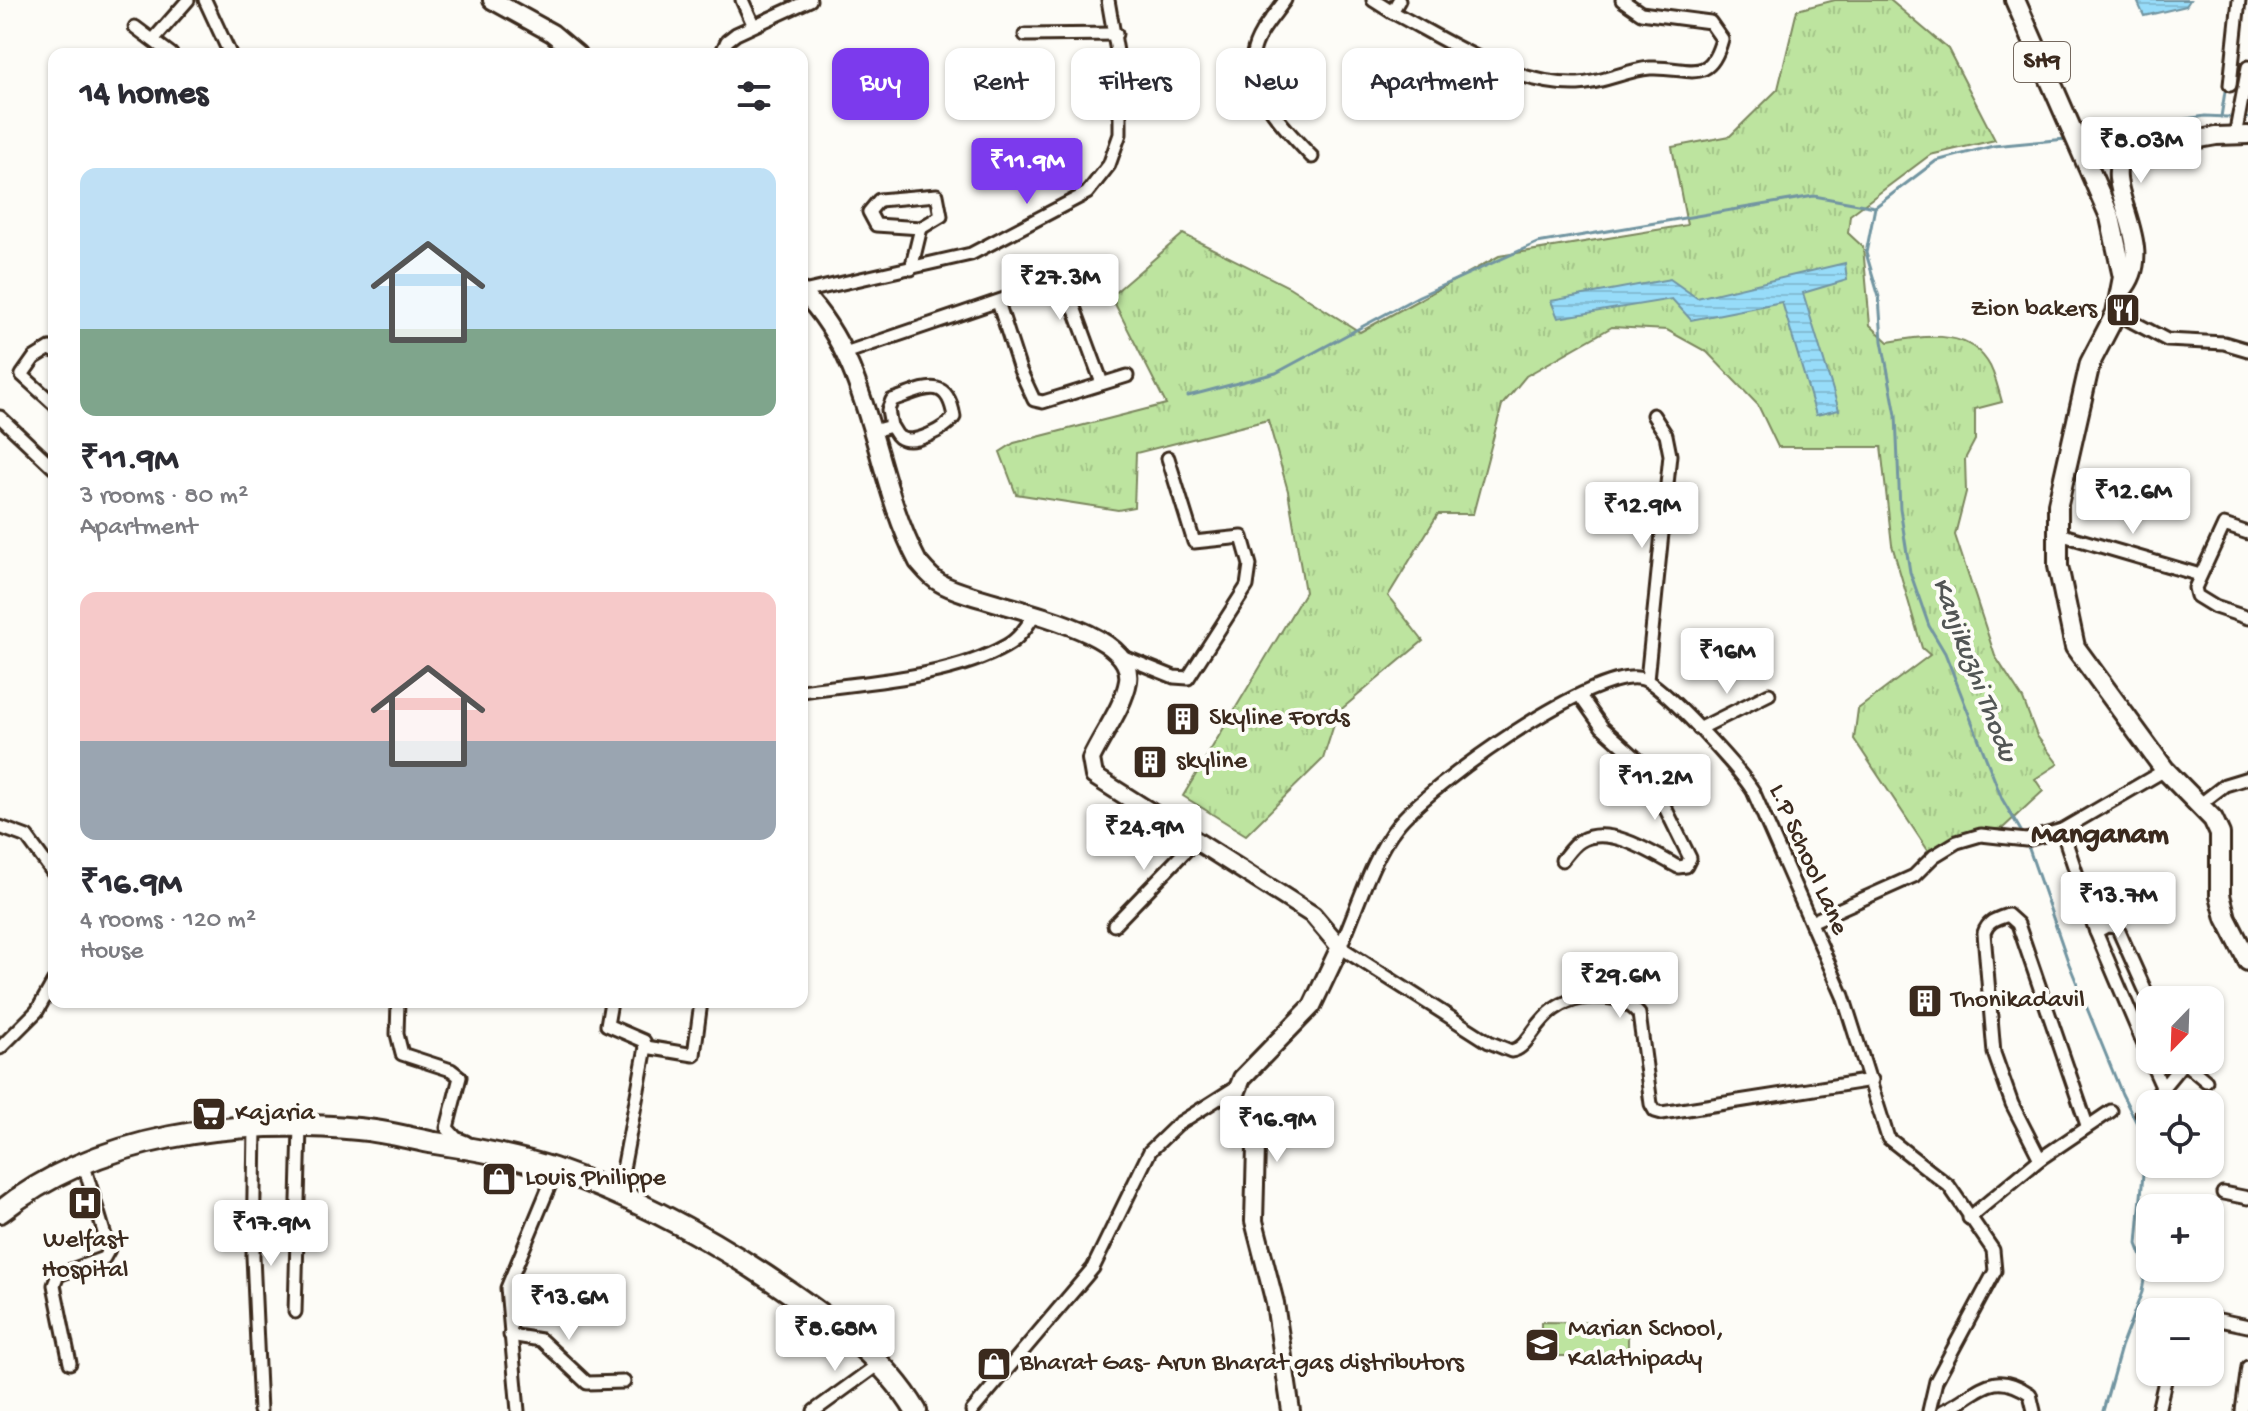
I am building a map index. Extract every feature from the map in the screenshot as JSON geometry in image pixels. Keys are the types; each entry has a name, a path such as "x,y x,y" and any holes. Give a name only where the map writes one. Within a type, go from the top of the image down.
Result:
{"highway":[{"path":"0,1212 83,1162 182,1136 255,1127 300,1126 378,1131 497,1154 556,1170 618,1196 679,1223 737,1255 838,1326 880,1363 916,1411"}],"main road":[{"path":"492,0 552,33 570,48"},
{"name":"SH9","path":"2015,0 2110,217 2121,257 2122,291 2116,313 2090,363 2058,504 2056,533 2063,599 2075,647 2165,770 2199,805 2220,834 2220,895 2226,918 2248,961"},
{"path":"2122,291 2135,272 2137,254 2119,181 2121,156 2125,152 2242,135"},
{"path":"808,301 845,353 910,548 929,575 941,585 1035,614 1110,644 1129,675 1128,684 1091,759 1090,769 1102,783 1313,915 1340,947 1312,1006 1238,1086 1238,1107 1256,1147 1254,1221 1275,1303 1291,1411"}],"street":[{"path":"153,40 188,0"},
{"path":"205,0 227,48"},
{"path":"742,0 753,24"},
{"path":"724,48 727,41 753,24 810,0"},
{"path":"808,291 911,269 988,247 1093,188 1109,165 1120,134 1122,102 1116,34 1108,0"},
{"path":"1285,0 1260,35 1253,53 1253,69 1265,98 1288,132 1312,157"},
{"path":"1373,0 1489,63 1547,80 1578,84 1651,68 1698,72 1709,68 1717,57 1722,39 1710,22 1641,13 1622,0"},
{"path":"1392,12 1399,0"},
{"path":"2230,85 2239,0"},
{"path":"135,27 163,48"},
{"path":"1025,35 1116,34"},
{"path":"2242,135 2248,69"},
{"path":"911,269 921,228 941,216 937,195 879,200 869,212 876,225 921,228"},
{"path":"845,353 1057,281 1062,284 1102,383"},
{"path":"998,302 1020,370 1034,400 1043,402 1127,376"},
{"path":"2116,313 2167,340 2219,342 2248,350"},
{"path":"48,349 34,358 22,375 48,399"},
{"path":"934,387 945,390 951,399 954,417 941,430 908,440 899,437 891,426 888,410 892,400 934,387"},
{"path":"1653,415 1666,435 1670,455 1647,680 1626,678 1580,696 1475,757 1409,811 1387,841 1340,947 1489,1042 1511,1051 1524,1047 1543,1017 1573,998 1607,997 1629,1003 1639,1014 1651,1104 1662,1113 1872,1080"},
{"path":"0,417 48,462"},
{"path":"873,431 891,426"},
{"path":"1118,655 1174,677 1188,678 1247,586 1250,565 1242,537 1194,542 1168,458"},
{"path":"2248,533 2224,525 2195,588 2197,596 2215,607 2248,618"},
{"path":"2056,533 2200,575"},
{"path":"808,690 896,679 977,657 1016,639 1035,614"},
{"name":"L.P School Lane","path":"1647,680 1699,729 1753,791 1843,996 1888,1138 1942,1178 1993,1250 1995,1271 1936,1381 1929,1411"},
{"path":"1699,729 1769,694"},
{"path":"1562,860 1578,842 1594,836 1618,838 1678,867 1686,866 1690,858 1644,765 1602,727 1580,696"},
{"path":"1811,922 1914,876 1934,856 1970,837 2026,840 2062,830 2165,770"},
{"path":"2199,805 2225,785 2248,778"},
{"path":"0,827 27,837 48,866"},
{"path":"2062,830 2096,932 2136,1027"},
{"path":"1114,925 1195,841"},
{"path":"2040,1159 2012,1104 1994,1053 1984,933 1987,924 1995,919 2008,915 2018,924 2087,1125"},
{"path":"2096,932 2107,926 2117,927 2143,986"},
{"path":"0,1048 37,1011 48,992"},
{"path":"398,1008 397,1034 402,1054 451,1070 460,1077 447,1121 450,1134 497,1154"},
{"path":"610,1008 607,1025 644,1041 646,1047 618,1196"},
{"path":"646,1047 694,1055 700,1008"},
{"path":"2156,1074 2163,1089"},
{"path":"2163,1089 2173,1074"},
{"path":"2198,1074 2206,1081"},
{"path":"972,1411 1093,1268 1150,1151 1178,1124 1238,1086"},
{"path":"1969,1218 2040,1159 2111,1111"},
{"path":"295,1312 300,1126"},
{"path":"255,1127 253,1256 260,1411"},
{"path":"70,1363 54,1285 58,1275 104,1258 109,1249 83,1162"},
{"path":"518,1411 506,1300 509,1278 556,1170"},
{"path":"2223,1193 2248,1198"},
{"path":"2224,1321 2248,1326"},
{"path":"510,1335 541,1340 587,1383 624,1382"},
{"path":"814,1411 880,1363"},
{"path":"2242,1411 2248,1367"},
{"path":"1943,1411 1985,1385 2002,1382 2030,1394 2034,1411"},
{"path":"2158,1411 2164,1386"}],"green space":[{"path":"1835,0 1890,0 1948,49 1995,140 1930,155 1850,215 1848,233 1863,247 1870,325 1888,342 1941,337 1967,343 1978,350 1994,375 2002,402 1975,409 1975,440 1965,459 1966,492 1955,535 1995,656 2023,699 2037,736 2058,764 2035,779 2043,791 2003,828 1964,835 1929,852 1854,739 1858,709 1930,655 1922,648 1892,545 1881,447 1778,447 1758,405 1707,352 1667,330 1612,327 1526,376 1502,405 1473,514 1438,514 1388,596 1423,641 1338,712 1323,759 1246,835 1183,796 1305,592 1288,491 1268,420 1136,453 1134,507 1118,510 1016,494 1000,452 1014,443 1166,404 1111,296 1183,234 1289,287 1360,332 1499,256 1687,225 1672,147 1730,136 1778,89 1797,10"},
{"path":"1541,1322 1628,1323 1628,1356 1541,1356"}],"water":[{"path":"2145,0 2190,0 2186,6 2144,16 2138,3"},
{"path":"1845,263 1847,280 1803,293 1839,410 1816,415 1782,302 1691,320 1672,299 1558,318 1551,301 1670,279 1697,298"}],"waterway":[{"path":"2221,117 2226,85"},
{"name":"Kanjikuzhi Thodu","path":"2082,136 2205,116 2248,118"},
{"name":"Kanjikuzhi Thodu","path":"2024,836 2002,799 1945,653 1929,626 1910,572 1900,509 1896,415 1882,341 1879,297 1866,253 1875,207 1936,161 1993,146 2066,139"},
{"path":"1188,396 1276,373 1419,296 1537,243 1814,196 1875,207"},
{"name":"Kanjikuzhi Thodu","path":"2027,843 2069,964 2122,1094 2141,1131 2145,1150 2137,1244 2146,1267 2142,1292 2121,1347 2103,1411"}],"place":[{"name":"Zion bakers","path":"2123,310"},
{"name":"Skyline Fords","path":"1183,719"},
{"name":"skyline","path":"1150,762"},
{"name":"Thonikadavil","path":"1925,1001"},
{"name":"Kajaria","path":"209,1114"},
{"name":"Louis Philippe","path":"499,1179"},
{"name":"Welfast Hospital","path":"85,1203"},
{"name":"Marian School, Kalathipady","path":"1542,1345"},
{"name":"Bharat Gas- Arun Bharat gas distributors","path":"994,1364"}],"district":[{"name":"Manganam","path":"2100,836"}]}
